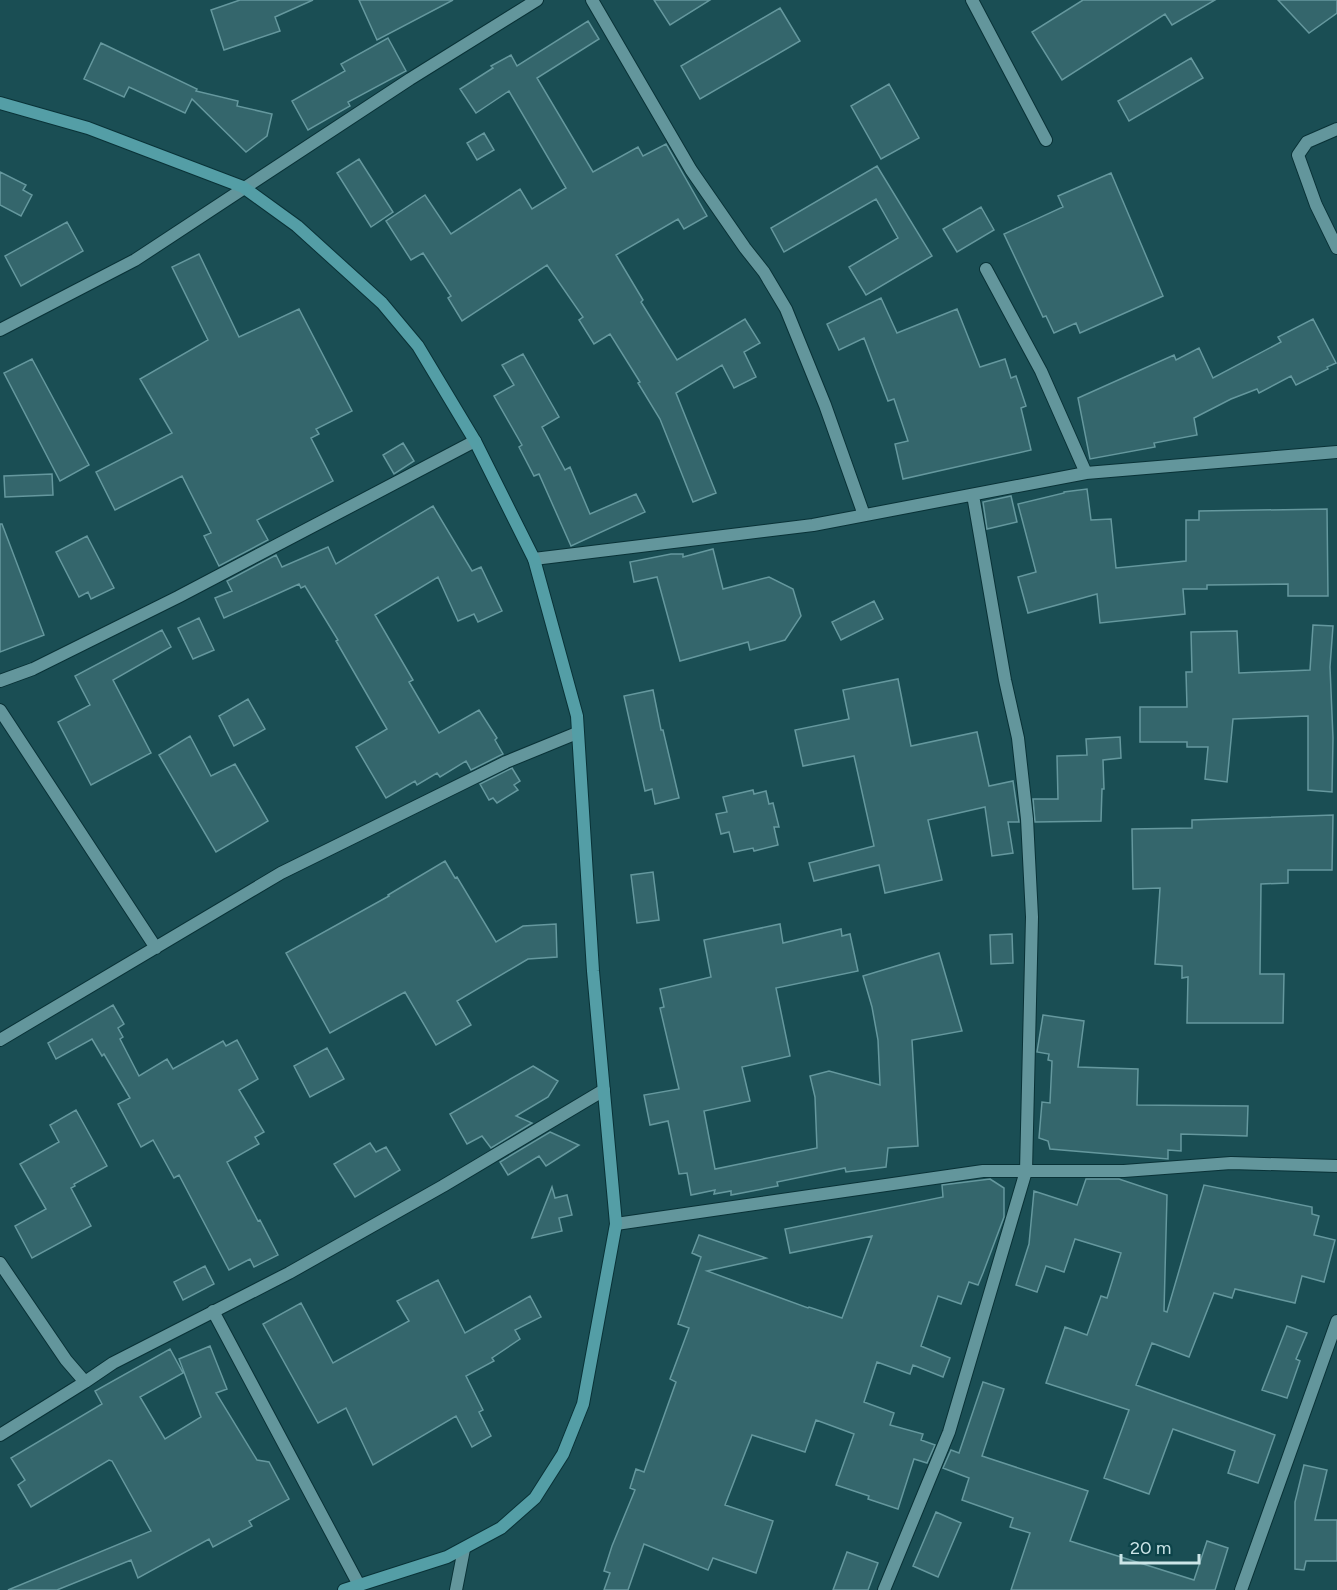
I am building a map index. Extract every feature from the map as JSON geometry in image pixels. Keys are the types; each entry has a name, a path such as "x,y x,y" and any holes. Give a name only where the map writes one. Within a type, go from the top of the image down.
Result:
{"main road":[{"path":"0,103 88,128 243,187 297,226 382,303 418,346 475,441 534,560 577,716 603,1090 616,1224 584,1404 563,1454 535,1498 501,1528 447,1557 344,1590"}],"street":[{"path":"0,330 135,260 410,78 537,0"},
{"path":"592,0 691,170 745,248 765,272 786,309 825,405 864,514"},
{"path":"972,0 1046,140"},
{"path":"1337,129 1307,142 1298,155 1316,205 1337,248"},
{"path":"986,269 1041,371 1086,473"},
{"path":"0,681 33,669 178,597 475,441"},
{"path":"534,560 813,525 1086,473 1337,452"},
{"path":"884,1590 949,1432 1026,1171 1032,917 1027,819 1018,738 1005,680 974,495"},
{"path":"0,710 156,948"},
{"path":"0,1040 281,873 506,762 578,733"},
{"path":"0,1434 113,1363 288,1273 443,1186 603,1090"},
{"path":"616,1224 983,1171 1124,1171 1231,1163 1337,1166"},
{"path":"0,1263 66,1360 85,1382"},
{"path":"213,1311 359,1585"},
{"path":"1241,1590 1337,1322"},
{"path":"456,1590 464,1549"}],"building":[{"path":"240,0 313,0 275,17 280,31 224,50 211,10"},
{"path":"359,0 453,0 377,40"},
{"path":"654,0 710,0 670,25"},
{"path":"1083,0 1215,0 1172,25 1165,14 1062,80 1032,32"},
{"path":"1278,0 1337,0 1337,13 1309,33"},
{"path":"780,8 800,41 700,99 681,66"},
{"path":"588,21 599,39 537,78 593,172 638,147 643,156 666,144 707,216 684,229 678,219 616,255 643,300 641,302 677,360 745,319 760,343 744,352 756,377 734,388 722,365 676,393 716,493 693,502 660,419 638,383 640,382 610,334 594,344 579,320 583,317 547,265 462,321 448,298 451,296 423,253 411,260 386,221 425,195 451,234 520,189 532,209 566,188 509,91 476,113 460,89 493,68 491,66 511,55 517,66"},
{"path":"388,38 406,71 348,102 350,106 308,130 292,101 345,71 341,64"},
{"path":"101,43 197,89 196,91 238,101 237,106 272,114 267,136 246,152 192,99 185,113 129,87 124,97 84,79"},
{"path":"1191,58 1203,78 1129,121 1118,101"},
{"path":"889,84 919,138 881,159 851,106"},
{"path":"484,133 494,150 477,160 467,143"},
{"path":"359,159 393,212 371,227 337,173"},
{"path":"877,166 932,256 866,295 849,267 898,238 876,199 784,252 771,228"},
{"path":"0,172 26,185 23,190 32,195 21,216 0,205"},
{"path":"1111,173 1163,296 1080,333 1076,323 1054,333 1046,316 1043,317 1004,234 1063,207 1058,196"},
{"path":"981,207 994,230 957,252 943,229"},
{"path":"67,222 83,251 21,286 5,256"},
{"path":"199,254 239,337 299,309 352,411 316,429 319,434 311,438 333,481 257,520 268,540 219,566 204,536 211,533 182,476 115,510 96,472 172,433 140,379 208,340 172,267"},
{"path":"881,298 897,333 957,309 980,367 1005,359 1011,378 1016,376 1026,406 1021,408 1031,450 903,479 895,444 908,441 894,399 888,401 864,338 839,350 827,324"},
{"path":"1313,319 1336,363 1327,367 1328,369 1296,385 1291,376 1259,393 1257,389 1231,399 1194,418 1197,435 1154,443 1155,447 1090,459 1078,398 1174,355 1176,360 1199,348 1213,378 1281,342 1278,337"},
{"path":"523,354 559,417 542,427 565,470 570,467 590,514 636,494 645,512 571,546 539,474 534,476 519,447 522,445 494,396 514,385 502,365"},
{"path":"32,359 89,465 60,481 4,373"},
{"path":"403,443 414,461 394,474 383,455"},
{"path":"52,474 53,495 5,497 4,476"},
{"path":"1087,489 1091,520 1111,519 1116,568 1186,561 1186,520 1199,520 1199,511 1327,509 1328,596 1288,596 1288,584 1207,585 1207,589 1183,589 1185,614 1100,623 1097,594 1028,613 1018,577 1036,572 1018,504 1064,492"},
{"path":"1011,496 1017,522 987,529 983,502"},
{"path":"433,506 472,571 481,567 502,611 478,622 474,614 458,621 438,577 375,615 413,680 409,682 439,733 479,710 497,738 495,740 503,754 471,770 466,761 440,777 437,773 417,785 415,781 386,798 356,747 387,729 305,586 301,588 299,584 224,618 215,598 232,591 227,581 276,555 282,567 328,547 336,564"},
{"path":"0,524 2,524 44,635 0,652"},
{"path":"87,536 114,588 91,599 88,592 79,597 56,552"},
{"path":"713,549 723,589 769,577 793,589 801,616 785,640 750,650 748,642 680,661 657,577 634,582 630,562 671,554 683,554 683,557"},
{"path":"874,601 883,619 841,640 832,622"},
{"path":"199,618 214,650 193,659 178,628"},
{"path":"1313,625 1333,626 1330,667 1333,738 1332,792 1308,790 1308,716 1233,719 1227,782 1205,779 1208,747 1187,747 1187,742 1140,742 1140,707 1187,707 1186,672 1192,672 1191,632 1237,631 1239,673 1310,670"},
{"path":"162,630 171,647 113,680 151,753 91,785 58,722 90,705 75,676"},
{"path":"898,679 911,746 977,732 989,786 1013,781 1019,822 1008,822 1013,853 992,856 985,807 928,820 942,880 885,893 879,865 814,881 809,863 874,846 854,756 803,766 795,730 849,719 843,690"},
{"path":"653,690 679,798 655,804 652,789 645,791 624,696"},
{"path":"248,699 265,729 234,746 219,716"},
{"path":"190,736 211,776 235,764 268,821 216,852 159,755"},
{"path":"1120,737 1121,758 1103,760 1104,789 1102,789 1101,821 1035,822 1033,799 1058,799 1057,756 1087,755 1086,739"},
{"path":"512,768 520,781 514,785 518,790 497,803 493,798 489,800 480,784"},
{"path":"753,790 754,794 766,791 769,804 773,803 779,827 774,827 778,845 754,851 753,848 734,852 729,832 721,834 716,814 727,812 723,797"},
{"path":"1333,815 1332,870 1288,870 1288,883 1261,884 1260,974 1284,974 1283,1023 1187,1023 1188,977 1182,978 1182,966 1155,964 1160,888 1133,889 1132,829 1192,828 1192,820"},
{"path":"445,861 496,942 523,926 556,924 557,957 528,959 457,1001 471,1025 436,1045 405,992 330,1033 286,953 389,896"},
{"path":"653,872 659,920 637,923 631,875"},
{"path":"780,924 783,943 841,929 842,936 850,934 858,971 776,988 790,1056 742,1067 750,1101 704,1111 715,1169 817,1148 815,1097 810,1076 829,1071 880,1085 878,1040 863,976 939,953 962,1031 912,1040 918,1146 888,1148 886,1167 846,1172 845,1168 777,1182 778,1186 731,1195 731,1191 714,1194 715,1190 691,1195 687,1173 679,1174 668,1121 650,1125 644,1095 679,1089 660,1008 664,1007 660,989 711,977 704,940"},
{"path":"1012,934 1013,963 991,964 990,935"},
{"path":"113,1005 124,1024 118,1028 123,1037 120,1039 139,1076 167,1059 173,1069 223,1041 226,1046 237,1040 258,1079 239,1090 264,1132 255,1137 259,1144 227,1162 278,1255 254,1267 250,1259 229,1270 179,1175 174,1178 153,1140 141,1147 118,1104 130,1098 104,1054 102,1056 92,1039 56,1059 48,1043"},
{"path":"1043,1015 1084,1021 1078,1067 1138,1069 1137,1105 1248,1106 1247,1136 1181,1134 1181,1151 1168,1150 1168,1159 1050,1149 1048,1141 1039,1138 1042,1102 1050,1103 1052,1061 1048,1060 1049,1054 1037,1052"},
{"path":"327,1048 344,1079 310,1097 294,1066"},
{"path":"533,1066 558,1081 548,1097 516,1116 532,1123 491,1148 482,1136 467,1144 450,1114"},
{"path":"76,1110 107,1166 74,1184 75,1186 71,1188 91,1226 32,1258 15,1226 46,1209 20,1164 59,1142 50,1125"},
{"path":"550,1132 579,1145 546,1166 539,1156 508,1175 500,1162"},
{"path":"370,1143 376,1152 386,1147 400,1170 355,1197 334,1164"},
{"path":"990,1179 1004,1188 1004,1217 983,1273 978,1285 969,1282 961,1304 938,1296 921,1346 950,1358 943,1377 913,1365 910,1374 877,1362 864,1402 894,1413 890,1425 923,1434 921,1440 935,1445 927,1463 914,1459 898,1509 836,1485 854,1434 816,1420 805,1452 752,1435 725,1505 773,1521 756,1573 713,1558 708,1570 644,1544 628,1590 604,1590 610,1573 604,1571 635,1490 630,1488 636,1469 644,1472 676,1382 670,1379 689,1328 678,1324 701,1257 692,1253 699,1235 766,1258 707,1271 842,1318 872,1236 790,1253 785,1229 943,1197 942,1185"},
{"path":"1086,1179 1119,1179 1167,1195 1164,1311 1167,1312 1204,1185 1312,1207 1312,1214 1319,1216 1314,1235 1335,1240 1324,1282 1302,1276 1295,1303 1235,1289 1232,1298 1214,1293 1189,1357 1152,1343 1136,1385 1275,1435 1258,1483 1228,1473 1235,1451 1173,1429 1149,1494 1104,1478 1129,1410 1046,1383 1065,1327 1087,1335 1101,1296 1107,1298 1121,1253 1075,1239 1064,1272 1046,1266 1037,1292 1016,1285 1029,1244 1034,1191 1077,1205"},
{"path":"552,1187 555,1198 567,1195 572,1215 559,1218 562,1231 532,1238"},
{"path":"205,1266 214,1284 183,1300 174,1282"},
{"path":"438,1280 465,1333 530,1296 541,1317 515,1330 520,1339 492,1358 494,1361 466,1376 483,1410 479,1412 491,1436 472,1447 456,1416 373,1465 346,1408 318,1423 263,1324 301,1303 333,1363 409,1321 397,1301"},
{"path":"1287,1326 1307,1333 1296,1359 1300,1361 1287,1398 1262,1390"},
{"path":"210,1346 227,1389 216,1393 257,1460 269,1462 289,1499 249,1521 252,1526 213,1547 209,1539 138,1578 131,1560 57,1590 8,1590 151,1531 112,1461 109,1460 31,1507 18,1485 25,1480 11,1458 102,1404 95,1391 170,1349 183,1373 140,1397 165,1439 201,1417 179,1359"},
{"path":"983,1382 1004,1389 982,1456 1088,1491 1070,1541 1194,1580 1207,1541 1228,1548 1215,1590 1011,1590 1030,1533 1010,1527 1013,1518 962,1500 969,1478 943,1468 951,1450 959,1453"},
{"path":"1304,1465 1327,1470 1315,1520 1337,1520 1337,1561 1306,1561 1304,1570 1295,1569 1295,1502"},
{"path":"936,1512 961,1523 938,1577 913,1566"},
{"path":"847,1552 878,1563 868,1590 833,1590"}]}
